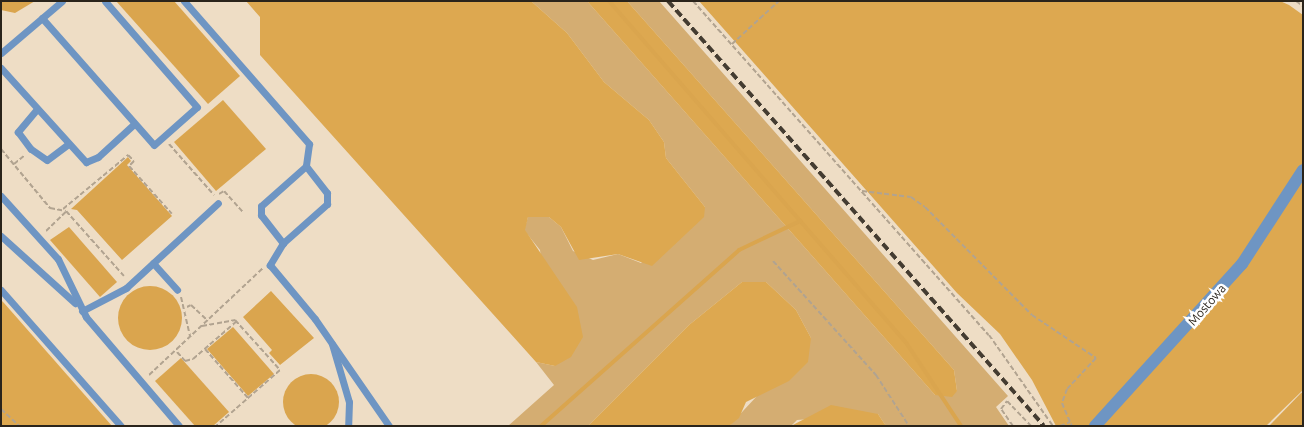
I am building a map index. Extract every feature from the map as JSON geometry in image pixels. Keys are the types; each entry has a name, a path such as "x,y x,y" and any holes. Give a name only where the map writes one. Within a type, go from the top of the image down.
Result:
{"street":[{"name":"Mostowa","path":"1095,426 1242,264 1303,170"}],"lane":[{"path":"1,53 62,1"},
{"path":"42,18 154,145 197,107 105,1"},
{"path":"184,1 304,136 310,152 306,166 261,206 261,215 283,243"},
{"path":"1,68 82,160 92,160 134,124"},
{"path":"37,109 18,132 32,149 47,160 68,144"},
{"path":"306,166 327,193 327,204 283,243 270,265 332,342 389,426"},
{"path":"1,196 61,264 79,308"},
{"path":"79,308 107,302 131,283 218,203"},
{"path":"1,236 79,308 179,426"},
{"path":"153,263 177,290"},
{"path":"1,290 121,426"},
{"path":"332,342 349,402 348,426"}],"path":[{"path":"693,1 989,335 1053,426"},
{"path":"732,44 779,1"},
{"path":"1296,1 1303,6"},
{"path":"163,137 216,197 224,191 244,212"},
{"path":"14,165 32,149"},
{"path":"1,150 50,208 66,211 131,283"},
{"path":"63,209 128,155 134,161 129,166 172,214"},
{"path":"862,192 911,198 925,207 1032,315 1096,358 1067,389 1062,403 1072,426"},
{"path":"38,237 66,211"},
{"path":"773,261 876,375 909,426"},
{"path":"141,382 177,351 256,271 270,265"},
{"path":"177,290 187,307 190,336"},
{"path":"187,307 191,305 208,321"},
{"path":"202,326 237,321"},
{"path":"177,351 185,361 205,349 237,321"},
{"path":"216,426 280,370 237,321"},
{"path":"205,349 248,398"},
{"path":"1013,426 1001,409 1007,401 1031,426"},
{"path":"1,408 18,426"},
{"path":"1060,426 1070,422"}],"shaded area":[{"path":"1,1 35,1 15,13 1,10"},
{"path":"116,1 174,1 240,76 208,104"},
{"path":"246,1 531,1 567,33 604,82 649,120 664,142 666,158 705,207 704,217 652,266 618,254 579,260 561,227 549,217 528,217 525,230 577,307 583,337 571,357 555,366 536,362 260,55 260,17"},
{"path":"531,1 587,1 935,395 957,391 954,370 627,1 659,1 1008,396 996,407 1009,426 886,426 878,414 797,420 791,426 729,426 811,338 796,310 766,282 742,282 689,325 588,426 508,426 554,385 536,362 555,366 540,250 524,230 528,217 549,217 561,227 573,251 593,260 618,254 641,263 705,207 666,158 664,142 649,120 604,82 567,33"},
{"path":"587,1 627,1 954,370 957,391 952,397 935,395"},
{"path":"699,1 1280,1 1289,5 1303,15 1303,390 1266,426 1056,426 1032,380 1000,334 957,293"},
{"path":"223,100 266,149 216,191 174,142"},
{"path":"128,157 131,161 127,165 172,216 122,260 77,210 71,209"},
{"path":"69,227 117,282 100,297 50,240"},
{"path":"742,282 766,282 796,310 811,338 808,362 789,381 746,402 739,418 729,426 588,426 689,325"},
{"path":"144,286 156,286 173,295 180,306 182,318 180,330 173,341 156,350 144,350 132,345 123,336 118,324 118,312 123,300 132,291"},
{"path":"271,291 314,338 280,365 269,353 272,350 243,317"},
{"path":"1,300 4,303 112,426 1,426"},
{"path":"233,327 274,374 248,396 207,349"},
{"path":"181,358 229,412 213,426 195,426 155,381"},
{"path":"305,374 317,374 331,382 339,396 337,413 331,422 317,430 305,430 295,425 288,418 283,408 283,396 288,386 295,379"},
{"path":"1303,392 1303,426 1269,426 1301,393"},
{"path":"831,405 878,414 886,426 791,426"}],"waterway":[{"path":"609,1 907,344 961,426"},
{"path":"541,426 739,250 800,221"}],"railway":[{"path":"668,1 1044,426"}]}
